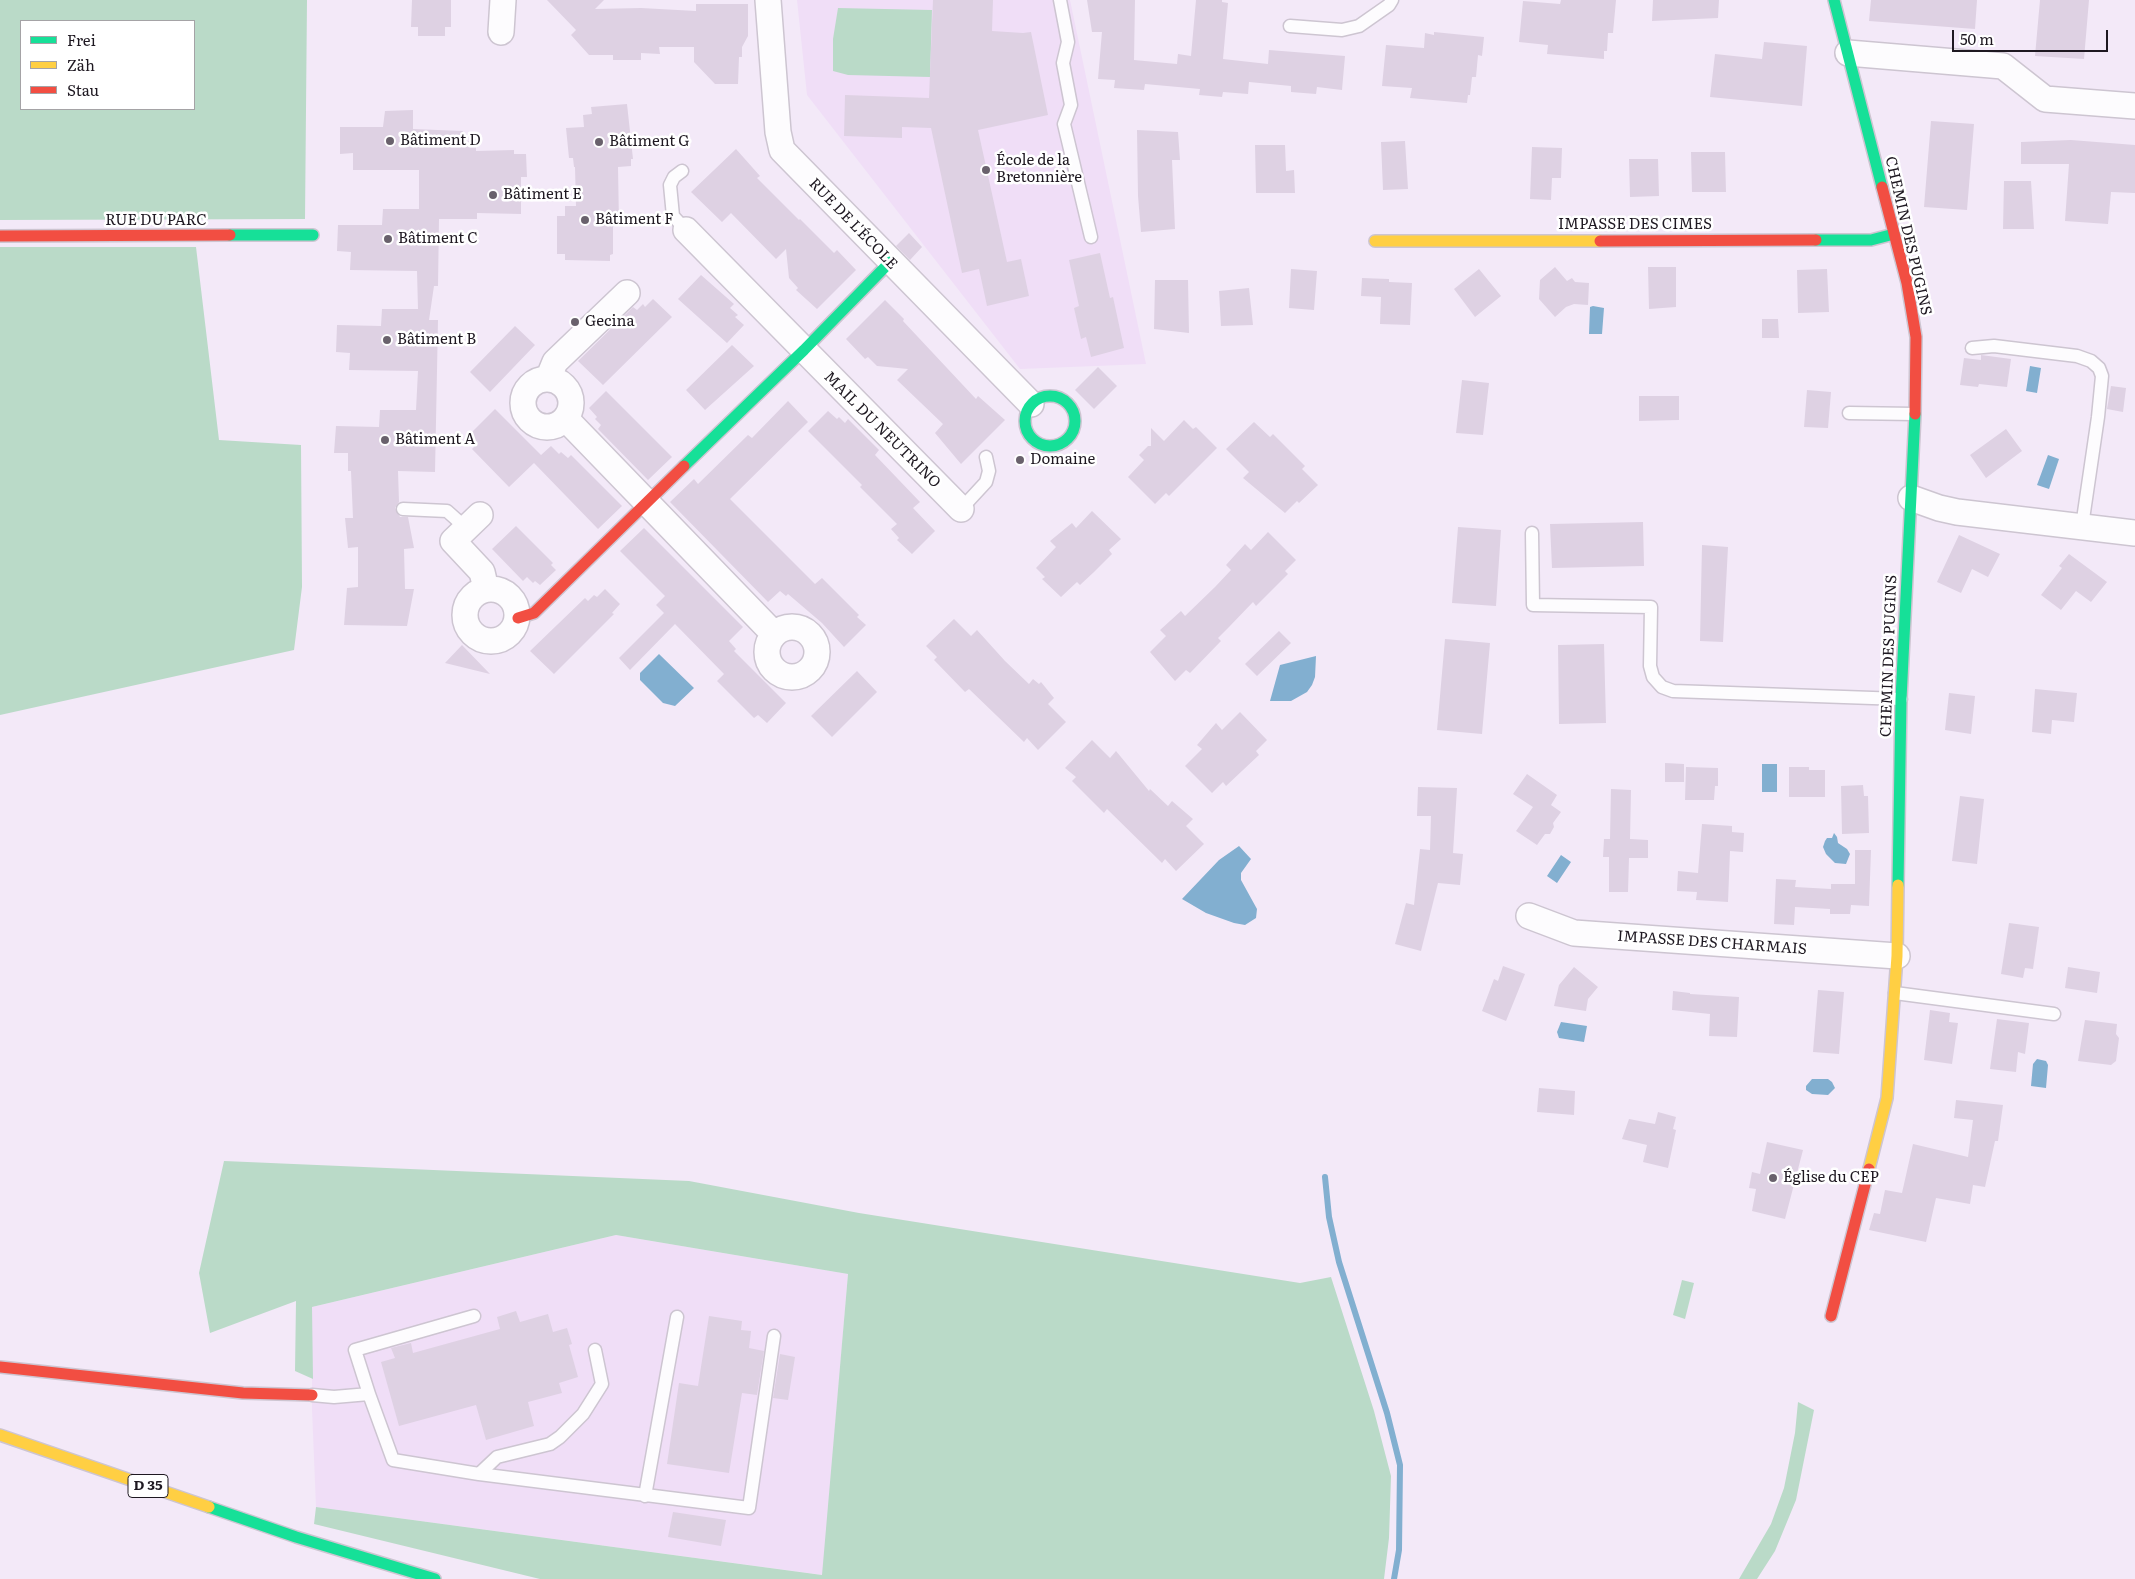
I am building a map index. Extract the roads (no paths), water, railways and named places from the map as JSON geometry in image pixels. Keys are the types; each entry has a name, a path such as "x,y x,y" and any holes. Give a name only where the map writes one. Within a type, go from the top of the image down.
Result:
{"street":[{"path":"502,0 502,32"},
{"name":"RUE DE L'ÉCOLE","path":"768,0 778,132 782,150 1031,404"},
{"name":"CHEMIN DES PUGINS","path":"1831,1316 1887,1098 1897,956 1902,699 1917,362 1907,283 1834,0"},
{"path":"1848,53 2003,66 2045,98 2135,106"},
{"name":"MAIL DU NEUTRINO","path":"686,230 961,509"},
{"name":"IMPASSE DES CIMES","path":"1375,241 1871,240 1894,234"},
{"name":"RUE DU PARC","path":"0,236 313,235"},
{"path":"518,618 534,613 804,350 890,262"},
{"path":"548,379 555,362 627,293"},
{"path":"548,379 556,380 568,390 572,405 566,419 558,426 548,428 539,427 530,422 524,413 522,404 524,394 530,386 538,380 548,379"},
{"path":"1053,396 1064,400 1075,414 1076,422 1072,434 1064,442 1055,446 1040,445 1033,440 1026,428 1025,416 1031,404 1041,398 1053,396"},
{"path":"566,419 646,504 774,634"},
{"path":"1911,498 1957,512 2135,533"},
{"path":"473,522 453,541 482,572 486,589"},
{"path":"486,589 500,591 513,599 517,608 518,618 515,627 503,639 485,641 477,638 466,624 466,606 470,598 486,589"},
{"name":"IMPASSE DES CHARMAIS","path":"1529,916 1574,934 1897,956"},
{"path":"0,1367 243,1393 312,1395"},
{"name":"D 35","path":"0,1435 296,1537 435,1579"}],"lane":[{"path":"1060,0 1068,42 1063,63 1072,105 1064,124 1091,237"},
{"path":"1290,26 1342,30 1359,26 1389,5 1392,0"},
{"path":"682,171 674,177 670,185 674,216 686,230"},
{"path":"1972,348 1994,346 2077,356 2091,361 2099,368 2102,376 2098,417 2082,526"},
{"path":"1850,413 1914,414"},
{"path":"961,509 986,482 989,471 986,457"},
{"path":"403,509 448,511 473,522"},
{"path":"1532,533 1533,605 1651,606 1650,666 1653,677 1662,687 1673,691 1902,699"},
{"path":"1894,993 2054,1014"},
{"path":"474,1316 355,1350 393,1460 479,1474 749,1508 774,1336"},
{"path":"645,1496 677,1317"},
{"path":"479,1474 497,1457 550,1444 560,1437 583,1414 602,1384 595,1350"},
{"path":"312,1395 334,1397 369,1394"}],"water":[{"path":"1590,307 1604,308 1602,334 1589,334"},
{"path":"2030,366 2041,368 2037,393 2026,391"},
{"path":"2048,455 2059,459 2049,489 2037,485"},
{"path":"659,654 694,688 675,706 663,703 640,680 640,673"},
{"path":"1316,656 1315,677 1307,692 1291,701 1270,701 1280,665"},
{"path":"1762,764 1777,764 1777,792 1762,792"},
{"path":"1834,833 1838,843 1847,849 1850,854 1846,864 1835,863 1826,854 1823,847 1827,838 1832,838"},
{"path":"1239,846 1251,859 1241,873 1241,880 1257,909 1256,918 1245,925 1206,913 1182,899 1219,860"},
{"path":"1561,855 1571,862 1557,883 1547,876"},
{"path":"1561,1022 1587,1026 1584,1042 1559,1038 1557,1032"},
{"path":"2037,1059 2046,1061 2048,1065 2046,1088 2031,1086 2033,1064"},
{"path":"1812,1079 1828,1079 1835,1088 1828,1095 1812,1094 1806,1090 1806,1086"}],"waterway":[{"path":"1325,1177 1329,1217 1339,1262 1387,1413 1400,1465 1399,1550 1394,1579"}],"place":[{"name":"Bâtiment D","path":"390,141"},
{"name":"Bâtiment G","path":"599,142"},
{"name":"École de la Bretonnière","path":"986,170"},
{"name":"Bâtiment E","path":"493,195"},
{"name":"Bâtiment F","path":"585,220"},
{"name":"Bâtiment C","path":"388,239"},
{"name":"Gecina","path":"575,322"},
{"name":"Bâtiment B","path":"387,340"},
{"name":"Bâtiment A","path":"385,440"},
{"name":"Domaine","path":"1020,460"},
{"name":"Église du CEP","path":"1773,1178"}]}
